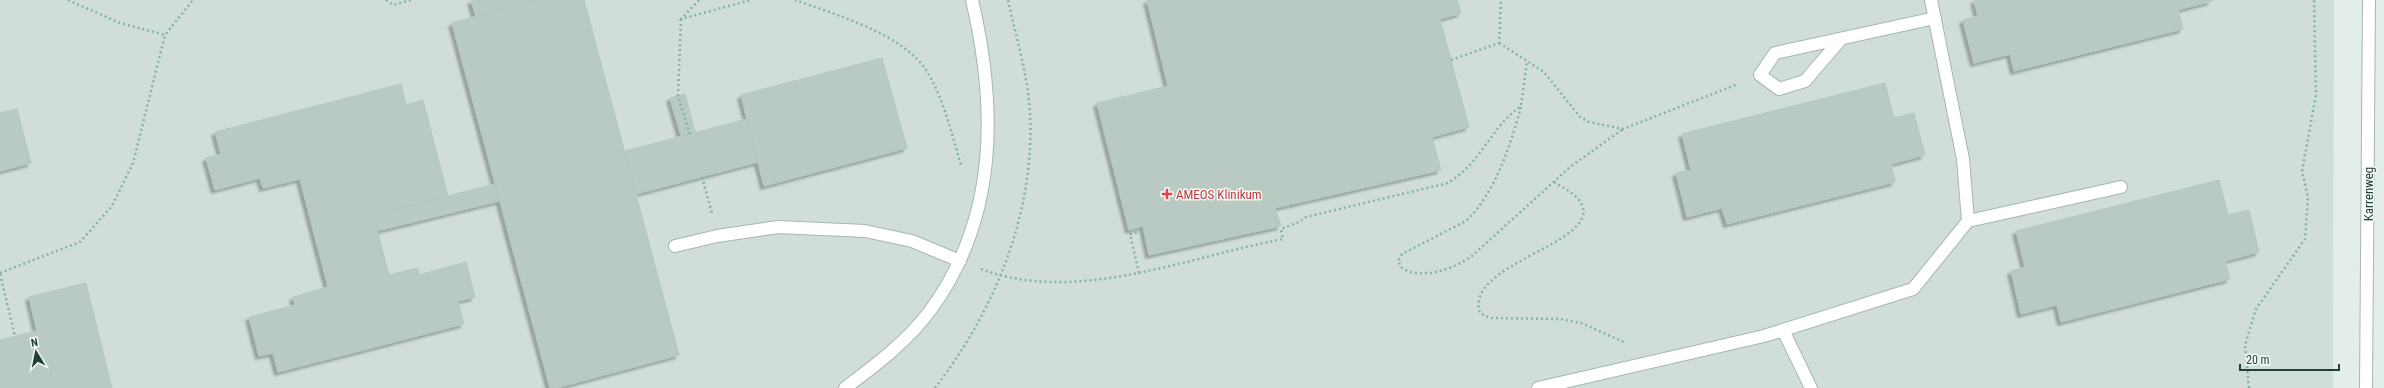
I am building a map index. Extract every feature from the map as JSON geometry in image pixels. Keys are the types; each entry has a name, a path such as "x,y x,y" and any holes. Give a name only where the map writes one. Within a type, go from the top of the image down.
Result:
{"street":[{"path":"845,388 874,367 907,336 931,308 960,261 980,207 988,156 986,88 973,3 961,0"},
{"path":"1931,0 1963,159 1968,222"},
{"name":"Karrenweg","path":"2366,388 2369,0"},
{"path":"1841,39 1806,81 1779,89 1760,75 1775,53 1935,18"},
{"path":"1538,388 1783,330 1913,289 1968,222 2121,187"},
{"path":"675,246 717,236 778,227 865,232 912,241 960,261"},
{"path":"1783,330 1811,388"}],"path":[{"path":"68,0 120,23 165,35"},
{"path":"15,336 0,274 80,242 112,206 133,164 165,35 193,0"},
{"path":"386,0 393,5 411,0"},
{"path":"690,134 678,96 681,19 699,0"},
{"path":"681,19 751,0"},
{"path":"795,0 887,36 906,48 925,68 934,84 942,102 962,169"},
{"path":"1499,44 1501,0"},
{"path":"2249,388 2245,345 2256,309 2305,239 2308,198 2302,171 2316,95 2314,0"},
{"path":"1451,60 1499,44 1544,72 1580,117 1589,122 1623,129"},
{"path":"1527,61 1521,106 1509,150 1491,186 1474,213 1459,225 1408,249 1399,257 1399,265 1408,272 1417,273 1448,269 1461,264 1472,256 1570,168 1623,129 1760,75"},
{"path":"960,261 1001,277 1037,282 1084,282 1139,273 1235,248 1283,239 1281,229 1299,222 1306,217 1448,183 1464,173 1481,154 1506,117 1521,106"},
{"path":"702,177 713,217"},
{"path":"1554,182 1572,193 1582,205 1583,211 1580,222 1568,234 1518,263 1486,285 1478,300 1480,312 1490,318 1561,319 1581,322 1658,360"},
{"path":"1139,273 1130,234 1144,231"}],"shaded area":[{"name":"AMEOS Klinikum","path":"0,0 2334,0 2333,388 0,388"}],"building":[{"path":"471,0 537,0 476,17"},
{"path":"537,0 584,0 679,355 556,388 550,388 452,23"},
{"path":"1147,0 1457,0 1461,13 1440,19 1469,127 1432,137 1441,170 1275,208 1281,226 1149,255 1143,226 1129,230 1097,103 1168,86"},
{"path":"1974,0 2212,1 2178,10 2183,29 2014,71 2010,54 1974,63 1963,20 1978,16"},
{"path":"882,58 907,148 764,186 741,95"},
{"path":"1885,83 1894,118 1914,113 1925,155 1891,164 1895,182 1727,224 1722,208 1687,217 1676,173 1691,170 1682,134"},
{"path":"401,84 406,105 423,100 448,196 373,215 389,275 418,268 419,275 466,262 475,297 458,301 464,324 278,372 273,353 259,356 249,317 295,305 293,297 328,287 300,179 263,188 260,178 215,190 206,158 221,154 215,132"},
{"path":"685,94 695,132 681,136 670,98"},
{"path":"17,109 31,163 0,171 0,113"},
{"path":"747,119 758,162 636,194 625,151"},
{"path":"2219,180 2228,215 2249,210 2259,252 2225,261 2230,279 2061,322 2057,305 2021,314 2011,271 2025,267 2016,231"},
{"path":"495,184 499,201 377,231 373,215"},
{"path":"86,283 112,388 0,388 0,340 37,331 29,297"}],"place":[{"name":"AMEOS Klinikum","path":"1167,194"}]}
